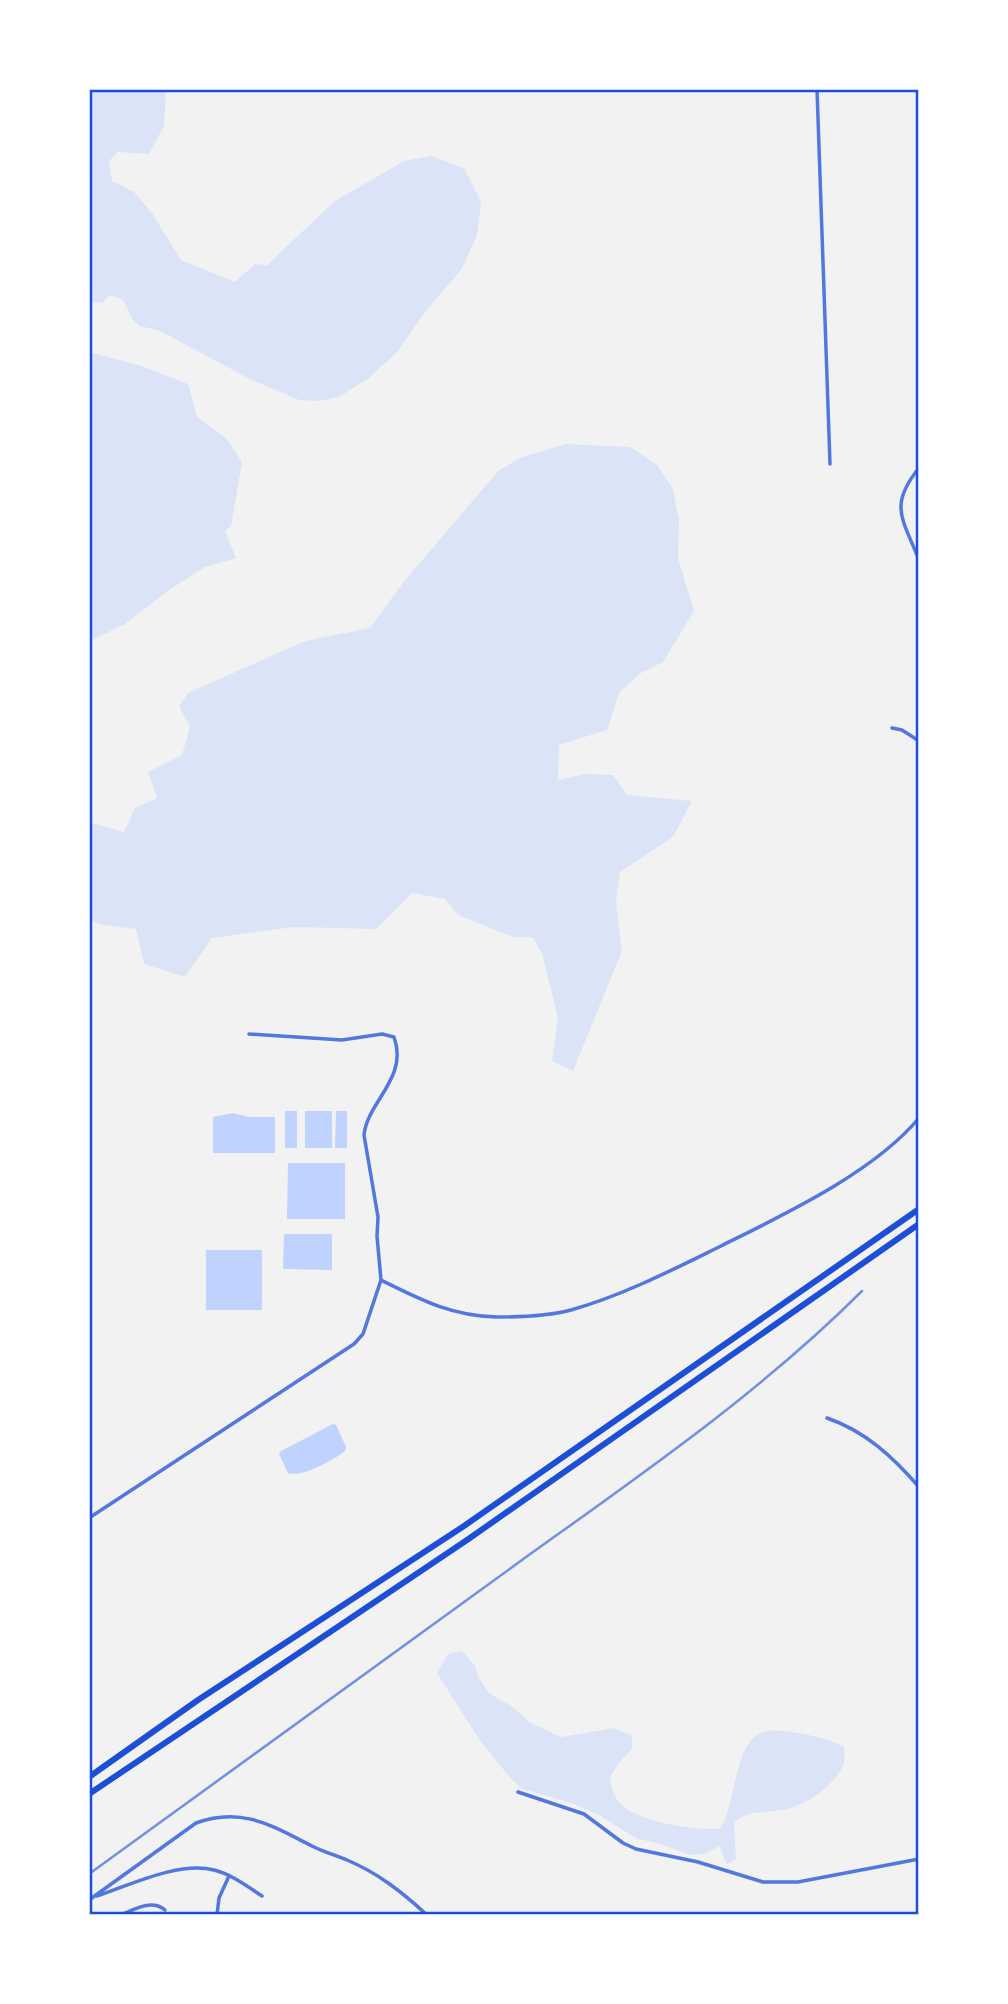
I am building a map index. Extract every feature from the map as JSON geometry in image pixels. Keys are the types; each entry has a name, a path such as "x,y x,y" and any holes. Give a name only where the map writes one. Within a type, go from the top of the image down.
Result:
{"highway":[{"path":"89,1777 198,1700 464,1526 919,1209"},
{"path":"89,1794 467,1540 919,1224"}],"street":[{"path":"817,89 830,464"},
{"path":"919,468 903,490 899,506 919,560"},
{"path":"892,728 902,730 919,741"},
{"path":"89,1518 354,1344 363,1334 382,1280 377,1236 378,1217 364,1135 365,1124 389,1086 396,1058 394,1037 382,1034 342,1040 249,1034"},
{"path":"382,1280 455,1313 497,1317 568,1311 607,1298 685,1264 827,1191 900,1140 919,1118"},
{"path":"827,1418 857,1431 896,1460 919,1487"},
{"path":"518,1792 584,1814 623,1843 636,1849 698,1862 764,1882 798,1882 919,1859"},
{"path":"91,1899 195,1823 228,1815 268,1824 348,1860 397,1887 427,1915"},
{"path":"91,1899 159,1875 195,1868 211,1869 229,1876 262,1896"},
{"path":"217,1915 219,1898 229,1876"},
{"path":"121,1915 140,1906 161,1906 165,1910"},
{"path":"419,1908 421,1915"}],"shaded area":[{"path":"89,89 166,89 164,126 149,154 118,152 109,161 112,181 134,192 152,213 181,260 235,282 255,264 267,265 335,201 404,161 431,156 464,168 481,202 477,236 461,270 426,311 397,352 370,377 339,397 319,401 299,400 250,379 160,331 140,326 133,320 123,300 110,295 102,303 89,302"},
{"path":"89,352 142,366 188,384 197,417 227,439 242,462 231,526 225,531 236,558 205,567 169,590 125,624 89,642"},
{"path":"566,444 630,447 657,465 673,489 679,520 678,558 694,611 663,662 639,674 619,693 607,730 559,745 558,780 585,774 613,775 627,795 692,801 673,837 620,872 616,902 622,951 573,1071 552,1061 558,1017 542,953 532,937 513,937 458,915 445,899 412,893 376,929 294,927 212,938 185,977 144,964 136,929 103,925 89,920 89,822 124,832 135,808 157,798 148,772 182,755 190,727 179,706 188,693 305,641 370,628 402,584 498,471 522,457"},
{"path":"462,1651 475,1666 478,1677 489,1693 514,1708 529,1722 561,1737 614,1728 632,1736 632,1749 610,1777 613,1790 624,1807 657,1821 684,1827 720,1829 744,1751 751,1741 766,1731 791,1732 832,1741 844,1747 844,1763 829,1785 807,1801 783,1810 747,1815 734,1822 736,1859 727,1864 719,1846 705,1854 690,1855 658,1843 637,1839 599,1815 574,1804 523,1789 511,1779 479,1739 437,1673 448,1654"}],"water":[{"path":"285,1111 297,1111 297,1148 285,1148"},
{"path":"305,1111 332,1111 332,1148 305,1148"},
{"path":"336,1111 347,1111 347,1148 335,1148"},
{"path":"233,1113 249,1117 275,1117 275,1153 213,1153 213,1117"},
{"path":"288,1163 345,1163 345,1219 287,1219"},
{"path":"284,1234 332,1234 332,1270 283,1269"},
{"path":"206,1250 262,1250 262,1310 206,1310"},
{"path":"333,1424 336,1425 346,1447 345,1451 309,1471 288,1473 279,1454 281,1451"}],"railway":[{"path":"89,1874 698,1432 782,1364 862,1291"}]}
